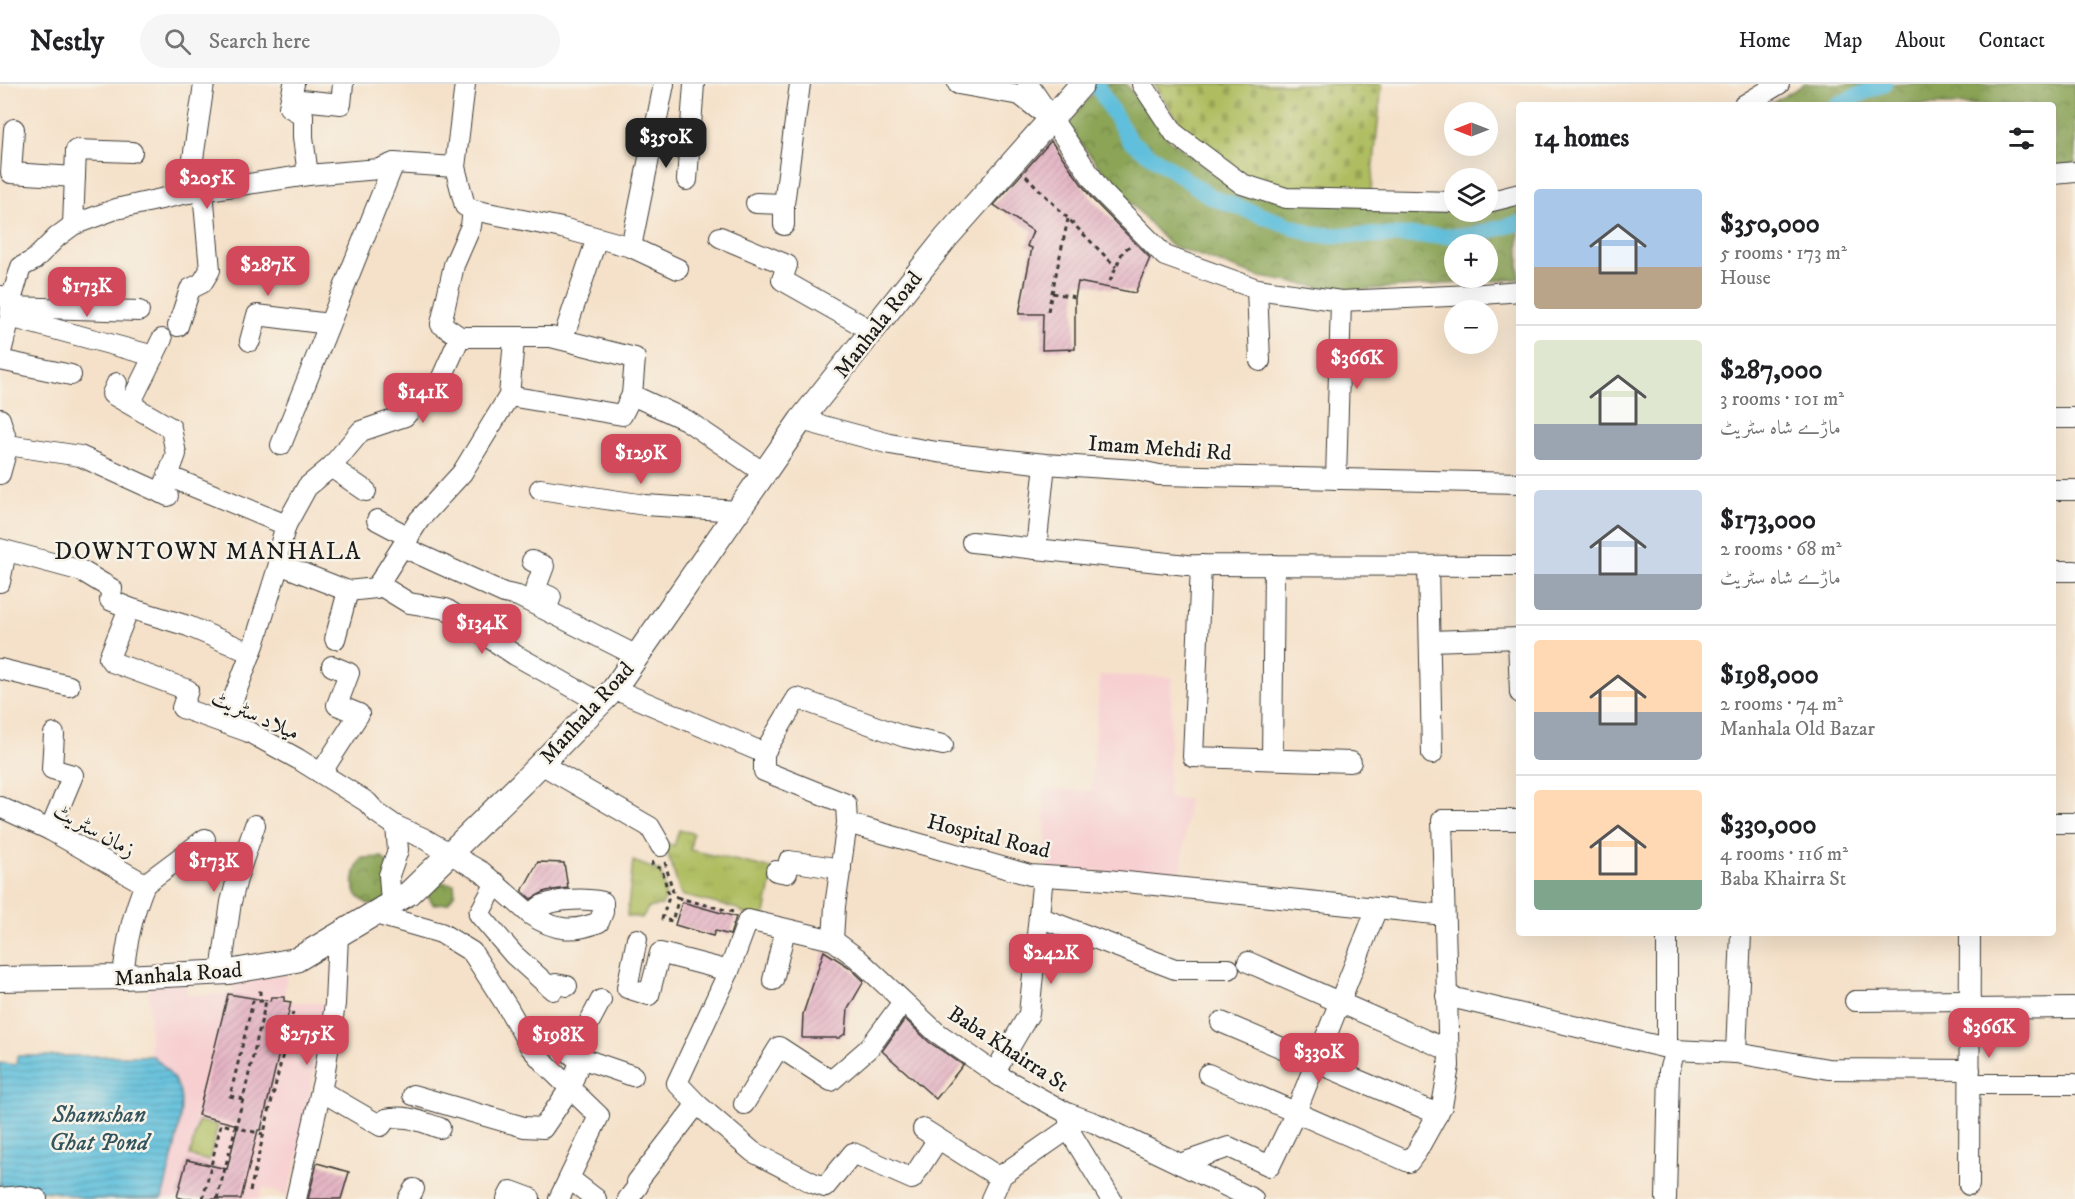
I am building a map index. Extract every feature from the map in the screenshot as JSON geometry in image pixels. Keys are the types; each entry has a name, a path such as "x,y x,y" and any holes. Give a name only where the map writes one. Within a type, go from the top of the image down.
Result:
{"main road":[{"name":"Manhala Road","path":"0,979 123,977 221,972 296,960 409,893 608,696 801,420 946,238 1016,176 1056,113 1082,84"}],"street":[{"path":"178,326 189,289 202,283 210,270 196,192 204,84"},
{"path":"308,175 303,137 303,115 289,107 292,91 341,104 343,84"},
{"path":"465,84 455,167 465,206 473,210 562,228 631,247 678,269"},
{"path":"631,247 664,84"},
{"path":"687,180 694,84"},
{"path":"784,225 784,204 800,84"},
{"path":"958,84 1020,95 1056,113"},
{"path":"1028,84 1056,113 1101,191 1164,256 1257,289 1341,301 1516,291"},
{"path":"1142,84 1175,134 1242,184 1286,198 1444,202"},
{"path":"1749,102 1779,84"},
{"path":"14,129 11,173 75,177"},
{"path":"73,225 76,150 132,152"},
{"path":"72,375 0,358 8,304 21,267 34,260 73,225 116,209 196,192 308,175 379,169 394,163 455,167"},
{"path":"281,445 394,163"},
{"path":"2056,174 2075,172"},
{"path":"1498,200 1516,195"},
{"path":"756,203 784,204"},
{"path":"473,210 471,226 454,265 441,324 460,338 551,338 634,358 632,394 621,415 509,396"},
{"path":"720,237 787,265 782,280 872,331"},
{"path":"567,327 597,238"},
{"path":"1257,289 1260,361"},
{"path":"1336,479 1341,301"},
{"path":"8,304 139,311"},
{"path":"8,304 158,347 130,404"},
{"path":"250,341 257,315 329,324"},
{"path":"224,723 252,653 279,564 278,553 286,525 307,487 331,467 361,431 405,416 427,391 438,386 460,338"},
{"path":"279,564 348,591 376,588 418,520 462,473 509,396 514,340"},
{"path":"117,383 112,394 171,428 176,454 166,488"},
{"path":"632,394 687,420 764,473"},
{"path":"2056,418 2075,418"},
{"path":"0,419 8,445 0,474"},
{"name":"Imam Mehdi Rd","path":"801,420 890,444 937,452 1045,464 1136,470 1159,475 1516,483"},
{"path":"8,445 80,456 166,488 286,525"},
{"path":"1036,549 1045,464"},
{"path":"331,467 366,491"},
{"path":"540,489 645,505 738,511"},
{"path":"2056,490 2075,490"},
{"path":"377,520 406,542 504,593 518,596 637,656"},
{"path":"972,542 1201,565 1516,566"},
{"path":"0,582 3,550 23,554 82,571 112,589 110,600 147,615 188,626 252,653"},
{"path":"532,561 544,566 536,590 551,597 546,610"},
{"path":"1201,565 1194,757 1351,762"},
{"path":"1272,759 1274,565"},
{"path":"1428,566 1432,754"},
{"path":"2056,571 2075,571"},
{"path":"378,584 409,603 446,609 515,655 608,696 764,753"},
{"path":"335,639 348,591"},
{"name":"میلاد سٹریٹ","path":"129,608 109,658 112,662 188,690 182,708 249,732 321,773 367,802 377,813 396,826 423,838 482,872 531,915"},
{"path":"1430,641 1516,638"},
{"path":"321,773 359,714 337,705 349,673 332,666"},
{"path":"0,669 69,686"},
{"path":"943,745 905,737 797,698 764,753 764,771 846,804 847,823 835,906 833,940 748,920 729,971 677,1083 697,1104 753,1152 825,1188 853,1153 912,1179 931,1134 994,1174"},
{"path":"50,830 73,776 52,768 54,734"},
{"path":"541,764 650,827 661,846"},
{"name":"زمان سٹریٹ","path":"0,807 50,830 145,884 130,927 123,977"},
{"path":"1208,1074 1409,1161 1442,1106 1449,1066 1442,820 1516,820"},
{"name":"Hospital Road","path":"847,823 1030,875 1107,880 1444,915"},
{"path":"2056,823 2075,824"},
{"path":"221,972 231,902 255,825"},
{"path":"396,826 399,850 389,875 383,909 441,933 472,952 531,1048 598,1116 559,1199"},
{"path":"145,884 205,839"},
{"path":"776,871 787,873 789,861 840,869"},
{"path":"994,1072 1029,1014 1043,876"},
{"path":"496,883 479,914 514,955 553,990 556,984 567,986"},
{"path":"1180,1164 1230,1147 1270,1166 1296,1112 1377,908"},
{"path":"1039,917 1175,969 1238,966 1339,1003 1448,1050"},
{"path":"773,980 785,930"},
{"path":"296,1199 321,1091 335,1004 338,935"},
{"path":"1666,1199 1671,1049 1667,936"},
{"path":"1736,1053 1741,936"},
{"path":"1969,1185 1970,936"},
{"path":"637,939 627,988 649,995 660,953 729,971"},
{"name":"Baba Khairra St","path":"833,940 857,958 936,1032 1069,1120 1095,1123 1253,1199"},
{"path":"1446,996 1671,1049 1736,1053 1828,1069 2075,1084"},
{"path":"601,1000 572,1055 633,1076"},
{"path":"1855,1001 2075,1008"},
{"path":"744,1104 779,1047 831,1081 869,1048 903,1002"},
{"path":"1221,1022 1438,1114"},
{"path":"412,1095 524,1126 543,1128 570,1088 581,1059"},
{"path":"321,1091 381,1126 386,1119 407,1117 440,1128"},
{"path":"628,1199 638,1186 637,1182 697,1104"},
{"path":"991,1199 1002,1175 1069,1120 1072,1135 1112,1199"},
{"path":"570,1179 596,1199"},
{"path":"507,1199 511,1191 530,1198"},
{"path":"0,1198 21,1196 37,1199"}],"path":[{"path":"1016,176 1068,218 1116,267"},
{"path":"1048,311 1068,218"},
{"path":"1110,281 1123,251 1130,246"},
{"path":"1052,293 1075,297"},
{"path":"661,846 674,896"},
{"path":"661,846 652,865 662,869 669,897 662,919 672,921 679,898"},
{"path":"669,897 674,896 740,914"},
{"path":"217,1199 243,1099 266,1001 253,1001 230,1096 243,1099"},
{"path":"250,1191 293,1012"},
{"path":"202,1199 221,1124 264,1134"}],"shaded area":[{"path":"1100,675 1172,677 1168,798 1188,799 1182,869 1175,874 1048,869 1043,789 1091,791"},
{"path":"287,975 284,1001 326,1004 298,1157 287,1196 263,1187 259,1199 162,1199 180,1126 153,1057 150,1056 149,983 187,981 187,995 232,994 234,980"}],"green space":[{"path":"1101,84 1126,84 1169,139 1235,190 1444,211 1444,222 1498,222 1498,207 1516,203 1516,279 1498,280 1498,234 1444,234 1444,284 1343,291 1260,277 1170,245 1115,186 1066,125"},
{"path":"1153,84 1382,84 1371,191 1291,188 1246,176 1194,143"},
{"path":"1805,84 2075,84 2075,164 2056,166 2056,102 1773,102"},
{"path":"679,830 693,833 690,850 774,869 764,919 745,914 738,909 681,895 664,842 674,846"},
{"path":"382,857 398,876 400,887 380,903 370,904 358,897 355,892 354,875 361,858"},
{"path":"633,861 660,871 665,888 662,905 648,908 642,918 627,916"},
{"path":"434,881 454,884 455,893 448,903 433,904 428,896 429,887"},
{"path":"198,1121 218,1125 209,1161 190,1156"}],"water":[{"name":"Shamshan Ghat Pond","path":"17,1056 153,1056 161,1063 177,1084 181,1100 176,1143 162,1199 88,1199 53,1192 0,1188 0,1063 16,1065"}],"building":[{"path":"1051,141 1092,199 1150,258 1135,293 1078,282 1075,298 1075,349 1042,350 1043,314 1019,314 1032,248 1027,246 1033,231 994,205"},
{"path":"538,862 564,863 568,888 546,891 531,899 522,891"},
{"path":"682,902 736,917 730,935 715,931 713,936 675,925"},
{"path":"824,951 849,967 864,981 848,1009 846,1033 839,1038 802,1038 803,1014"},
{"path":"228,994 270,1001 271,997 284,997 284,1001 291,1002 261,1130 258,1130 241,1199 185,1199 177,1197 187,1160 227,1169 238,1125 198,1115"},
{"path":"905,1019 929,1042 963,1065 936,1099 882,1051"},
{"path":"317,1163 349,1172 341,1199 308,1199"}],"waterway":[{"path":"1096,84 1130,141 1211,197 1315,235 1467,236 1516,224"},
{"path":"1843,102 1884,84"}],"district":[{"name":"DOWNTOWN MANHALA","path":"208,551"}]}
